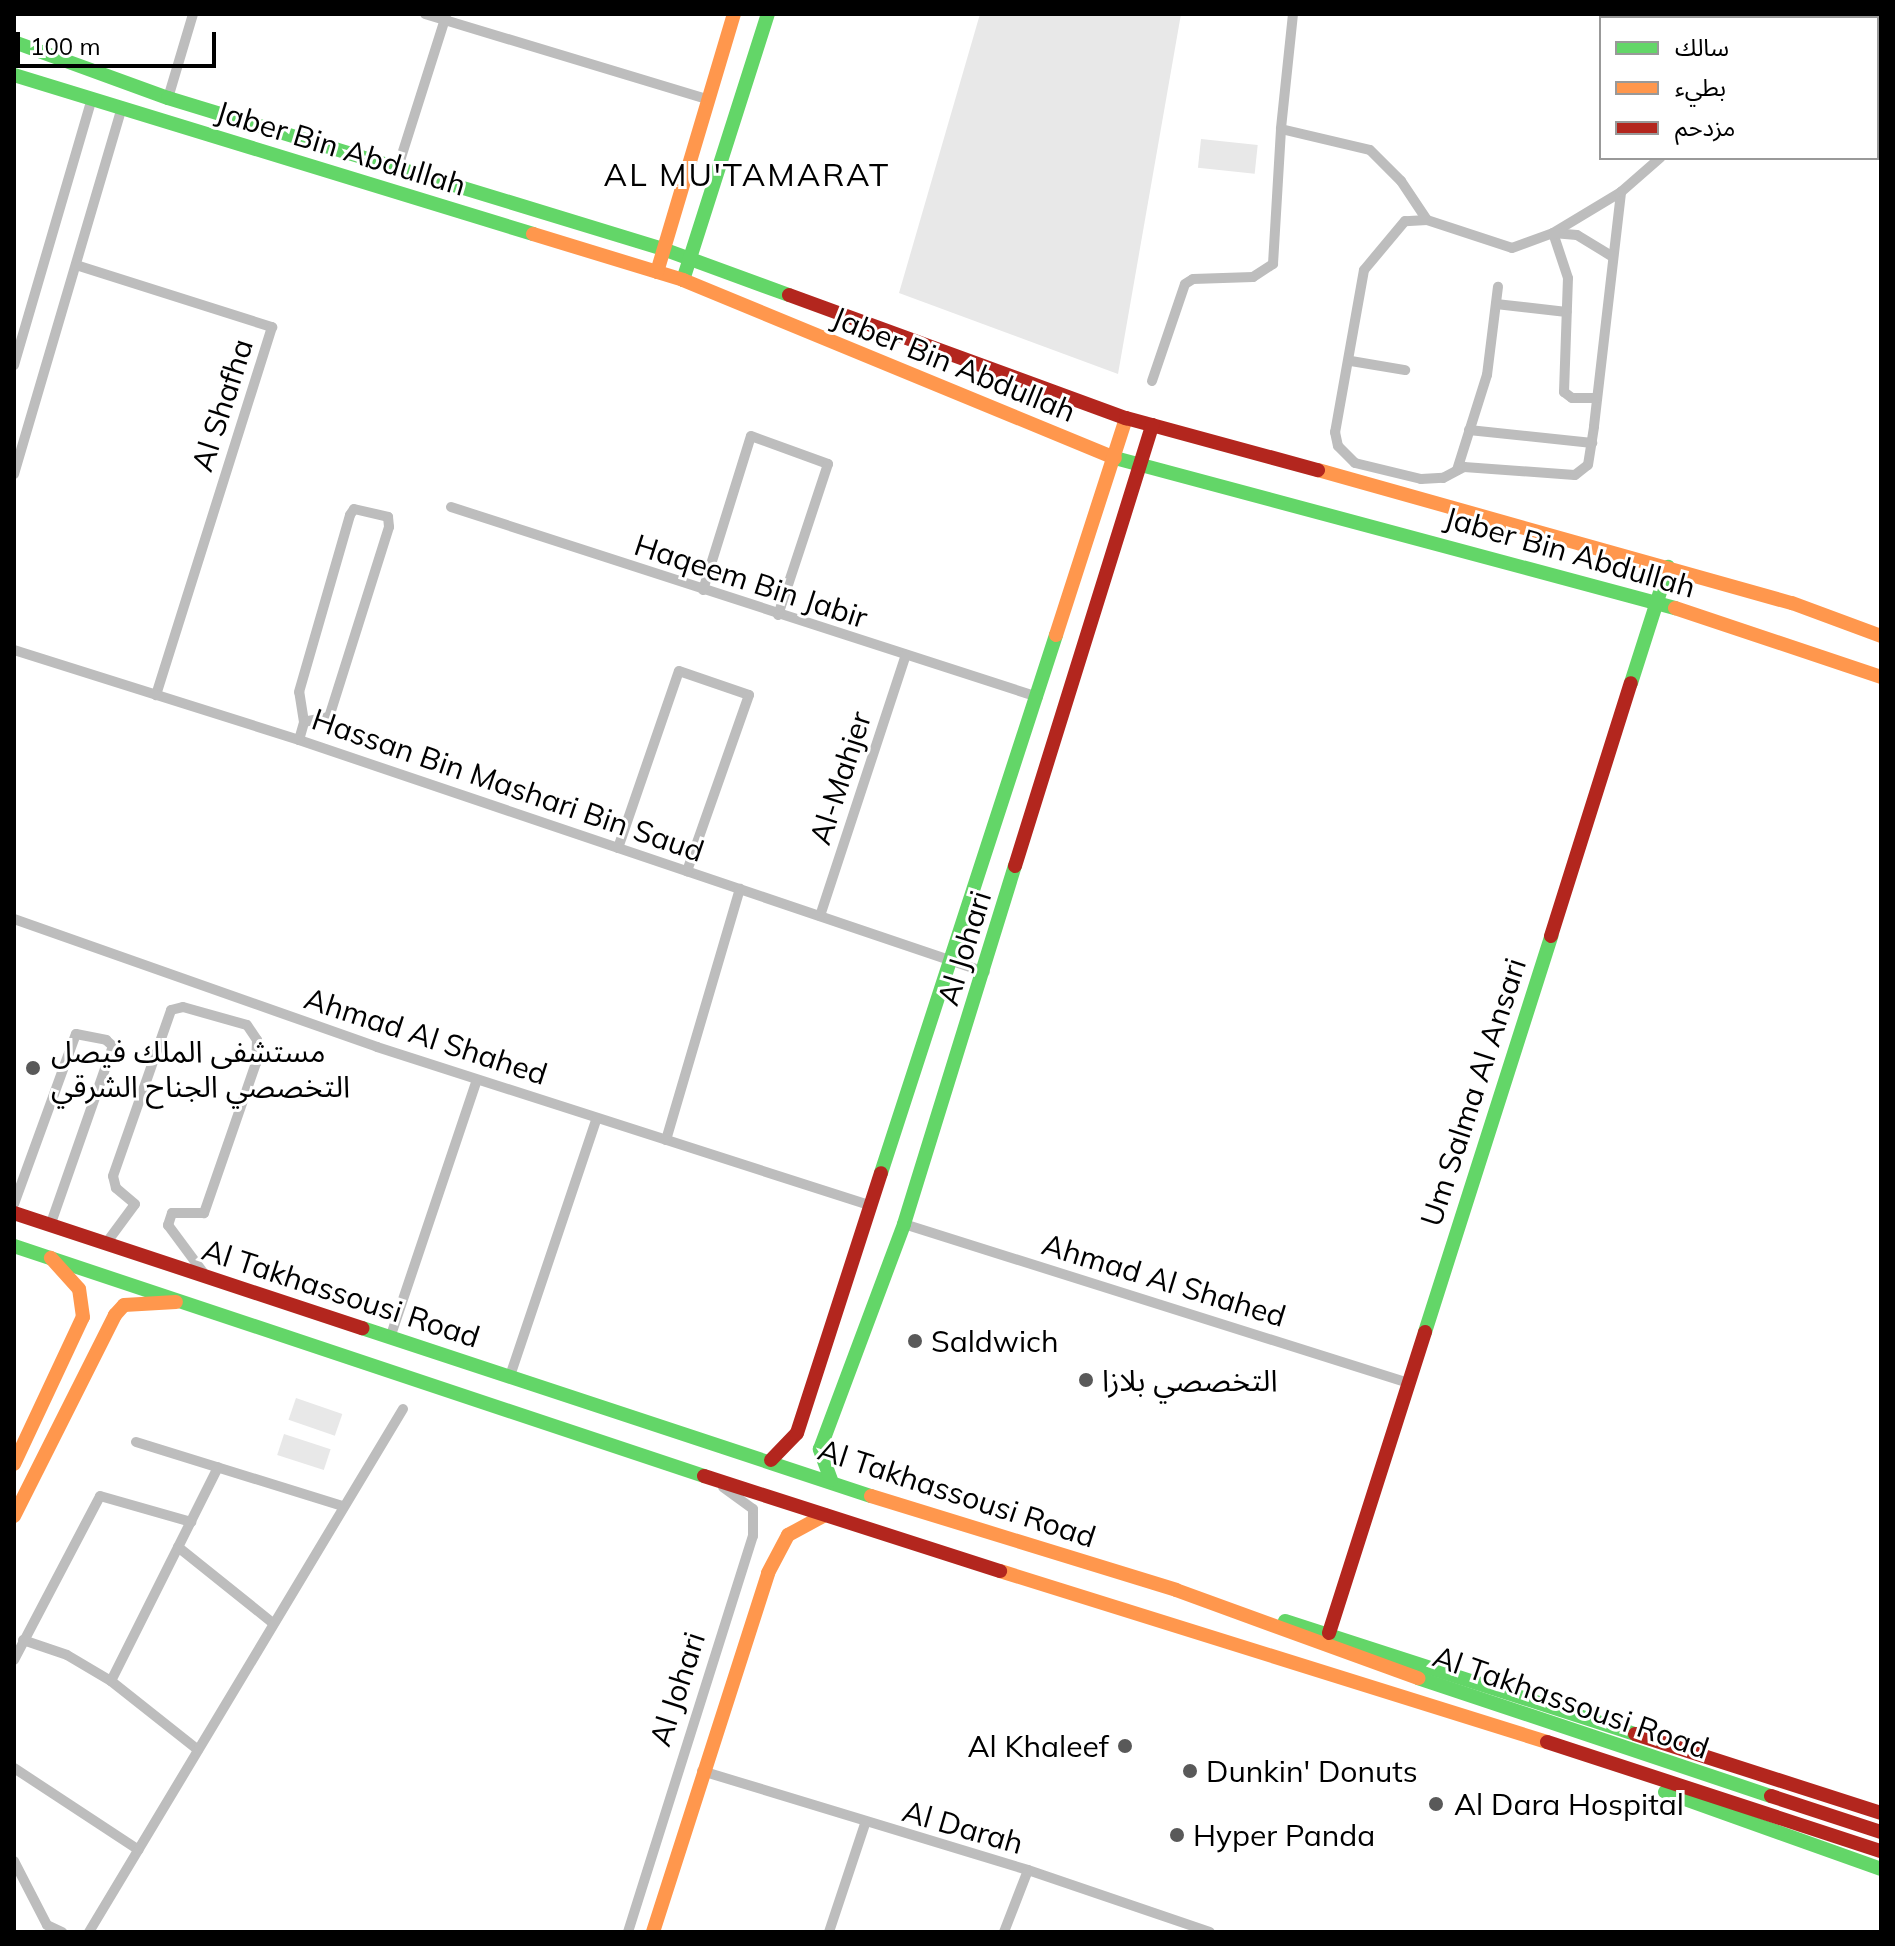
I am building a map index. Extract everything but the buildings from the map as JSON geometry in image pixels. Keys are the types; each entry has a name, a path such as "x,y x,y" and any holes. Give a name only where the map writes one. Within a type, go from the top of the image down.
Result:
{"street":[{"path":"168,98 193,14"},
{"path":"425,14 446,17 707,99"},
{"path":"657,272 734,14"},
{"path":"683,280 768,14"},
{"path":"1152,381 1185,284 1193,279 1253,277 1273,264 1281,129 1293,14"},
{"path":"398,167 446,17"},
{"name":"Jaber Bin Abdullah","path":"14,42 168,98 690,258 1126,418 1668,567 1881,636"},
{"name":"Jaber Bin Abdullah","path":"14,75 683,280 1112,457 1657,601 1881,677"},
{"path":"14,365 92,99"},
{"path":"14,474 122,108"},
{"path":"1281,129 1370,150 1416,201 1427,220"},
{"path":"1405,221 1427,220 1512,248 1553,233 1621,192 1658,160"},
{"path":"1416,201 1405,221 1385,238 1364,270 1351,361 1335,432 1338,446 1349,459 1421,479 1443,478 1457,470 1575,475 1586,469 1592,443 1621,192"},
{"path":"1553,233 1577,235 1613,257"},
{"path":"1553,233 1567,270 1564,392 1572,398 1597,398"},
{"name":"Al Shafha","path":"76,265 272,327 156,695"},
{"path":"1457,470 1487,375 1498,287"},
{"path":"1496,304 1567,312"},
{"path":"1351,361 1405,370"},
{"name":"Al Johari","path":"771,1460 797,1433 1126,418"},
{"name":"Al Johari","path":"831,1480 820,1449 904,1224 985,972 1152,425"},
{"path":"1469,430 1592,443"},
{"path":"703,590 751,436 828,464 778,615"},
{"name":"Haqeem Bin Jabir","path":"451,507 1038,697"},
{"path":"299,740 304,722 299,692 350,515 354,509 388,517 389,527 329,717 304,722"},
{"name":"Um Salma Al Ansari","path":"1329,1633 1668,567"},
{"name":"Hassan Bin Mashari Bin Saud","path":"14,650 299,740 985,972"},
{"name":"Al-Mahjer","path":"820,916 906,655"},
{"path":"618,848 679,671 749,695 687,871"},
{"path":"666,1140 740,889"},
{"name":"Ahmad Al Shahed","path":"14,919 477,1080 872,1206"},
{"path":"107,1242 135,1204 116,1188 113,1176 171,1010 183,1007 247,1025 257,1040 256,1063 204,1213 172,1213 168,1225 206,1277"},
{"path":"14,1204 76,1034 106,1040 113,1046 50,1226"},
{"path":"391,1335 477,1080"},
{"path":"510,1376 597,1118"},
{"name":"Al Takhassousi Road","path":"14,1213 1176,1590 1359,1659 1881,1832"},
{"name":"Ahmad Al Shahed","path":"904,1224 1409,1383"},
{"name":"Al Takhassousi Road","path":"14,1246 711,1479 1417,1700 1881,1851"},
{"path":"14,1464 83,1317 83,1301 51,1258"},
{"path":"14,1516 76,1388 86,1376 104,1330 124,1305 180,1302"},
{"path":"55,1379 76,1388"},
{"path":"89,1932 403,1409"},
{"path":"136,1442 343,1506"},
{"path":"111,1681 218,1467"},
{"name":"Al Johari","path":"628,1932 753,1536 753,1509 711,1479"},
{"path":"14,1660 100,1496 191,1522"},
{"name":"Al Johari","path":"653,1932 702,1771 768,1573 788,1535 825,1515"},
{"path":"178,1547 273,1623"},
{"path":"1176,1590 1329,1633 1881,1813"},
{"path":"23,1640 67,1655 111,1681 198,1750"},
{"path":"1417,1700 1457,1723 1881,1867"},
{"path":"14,1768 139,1850"},
{"name":"Al Darah","path":"702,1771 865,1824 1028,1870 1210,1932"},
{"path":"829,1932 865,1824"},
{"path":"14,1861 47,1925 62,1932"},
{"path":"1004,1932 1028,1870"}],"shaded area":[{"path":"980,14 1181,14 1118,374 899,293"},
{"path":"1201,139 1258,145 1255,174 1198,168"},
{"path":"296,1398 342,1414 335,1436 289,1420"},
{"path":"284,1434 331,1449 324,1470 277,1455"}],"traffic: fast":[{"path":"683,280 768,14"},
{"path":"14,42 168,98 663,249 789,295"},
{"path":"14,75 533,234"},
{"path":"1115,458 1675,608"},
{"path":"1631,683 1668,567"},
{"path":"881,1173 1056,635"},
{"path":"831,1480 820,1449 904,1224 1015,866"},
{"path":"1425,1332 1551,936"},
{"path":"14,1246 704,1476"},
{"path":"362,1328 871,1496"},
{"path":"1285,1621 1635,1734"},
{"path":"1418,1678 1771,1796"},
{"path":"1665,1792 1881,1869"}],"traffic: slow":[{"path":"657,272 734,14"},
{"path":"533,234 683,280 1115,458"},
{"path":"1056,635 1126,418"},
{"path":"1318,470 1792,603 1881,636"},
{"path":"1675,608 1881,677"},
{"path":"14,1464 83,1317 79,1289 51,1258"},
{"path":"14,1516 115,1315 124,1305 176,1302"},
{"path":"871,1496 1176,1590 1418,1678"},
{"path":"653,1932 768,1573 788,1535 825,1515"},
{"path":"1000,1571 1547,1742"}],"traffic: jam":[{"path":"789,295 1126,418 1318,470"},
{"path":"1015,866 1152,425"},
{"path":"1551,936 1631,683"},
{"path":"771,1460 797,1433 881,1173"},
{"path":"14,1213 362,1328"},
{"path":"1329,1633 1425,1332"},
{"path":"704,1476 1000,1571"},
{"path":"1635,1734 1881,1813"},
{"path":"1547,1742 1881,1851"},
{"path":"1771,1796 1881,1832"}],"place":[{"name":"مستشفى الملك فيصل التخصصي الجناح الشرقي","path":"33,1068"},
{"name":"Saldwich","path":"915,1341"},
{"name":"التخصصي بلازا","path":"1086,1380"},
{"name":"Al Khaleef","path":"1125,1746"},
{"name":"Dunkin' Donuts","path":"1190,1771"},
{"name":"Al Dara Hospital","path":"1436,1804"},
{"name":"Hyper Panda","path":"1177,1835"}],"district":[{"name":"AL MU'TAMARAT","path":"747,174"}]}
